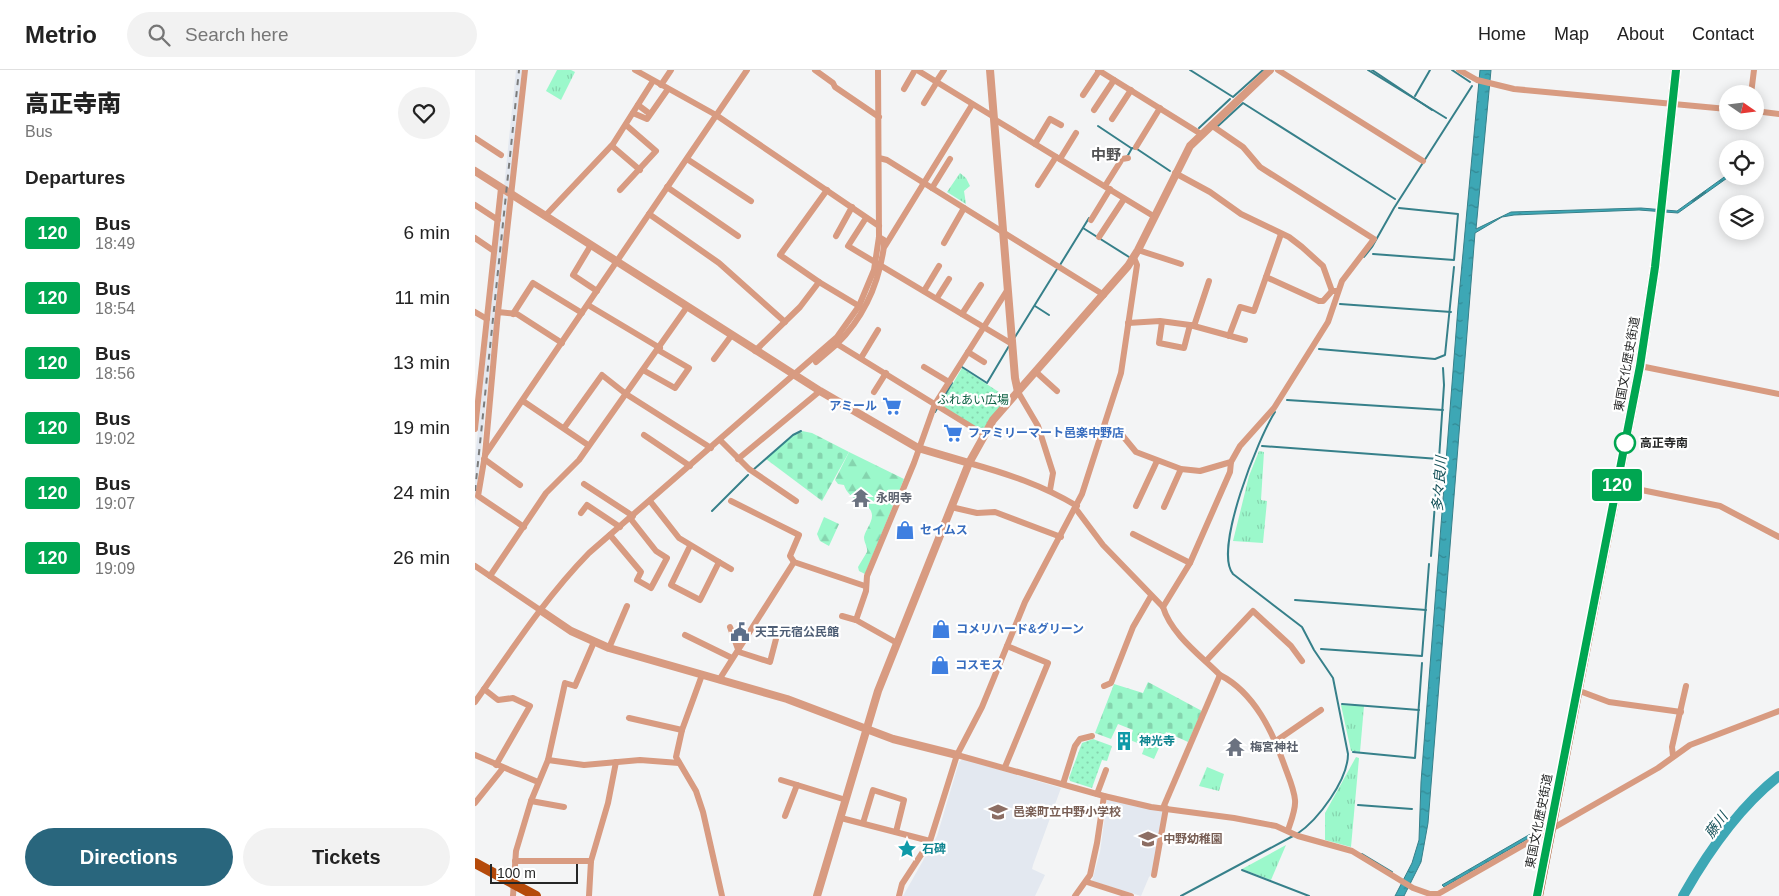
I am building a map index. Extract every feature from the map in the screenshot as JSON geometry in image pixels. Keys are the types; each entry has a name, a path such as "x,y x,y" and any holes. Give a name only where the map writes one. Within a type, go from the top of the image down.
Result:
{"highway":[{"name":"東国文化歴史街道","path":"1537,896 1640,366 1654,279 1676,70"}],"main road":[{"path":"475,863 536,896"}],"street":[{"path":"524,528 478,496 485,457 498,312 525,70"},
{"path":"635,70 716,115 879,226"},
{"path":"661,85 671,70"},
{"path":"485,457 747,70"},
{"path":"815,70 833,83 835,87 879,116"},
{"path":"816,362 837,344 864,310 875,287 879,263 878,70"},
{"path":"904,89 916,70 1155,217"},
{"path":"924,103 944,70"},
{"path":"1083,96 1099,70 1201,134"},
{"path":"817,896 878,690 969,462 983,434 1134,258 1183,156 1201,134 1270,70"},
{"path":"1278,70 1423,161"},
{"path":"1459,70 1479,80 1514,89 1719,108"},
{"path":"1752,85 1754,70"},
{"path":"991,72 1012,344 1018,392 1038,426 1053,473 1050,490"},
{"path":"1094,110 1114,80"},
{"path":"545,216 612,146 653,81"},
{"path":"633,113 644,119 650,114 668,89"},
{"path":"1112,119 1131,90"},
{"path":"638,105 650,114"},
{"path":"475,702 540,610 570,572 837,337 859,306 885,246 972,105"},
{"path":"1135,147 1159,108"},
{"path":"1764,112 1779,114"},
{"path":"1035,144 1050,118 1061,125"},
{"path":"620,190 656,151 626,125"},
{"path":"1211,125 1243,147 1260,167 1374,239 1356,260 1335,291 1323,301 1319,301 1266,277"},
{"path":"1038,185 1076,133"},
{"path":"475,138 501,155"},
{"path":"612,146 640,170"},
{"path":"687,158 751,201"},
{"path":"879,158 887,160 1104,294"},
{"path":"1091,220 1122,159 1128,158"},
{"path":"933,188 950,159"},
{"path":"475,171 731,336 918,448 1022,478 1050,490 1076,507 1103,545 1163,607 1175,629 1220,676 1228,679 1266,721 1276,741 1295,800 1288,830"},
{"path":"1163,607 1190,563 1230,472 1231,462 1240,446 1274,408 1328,322 1335,291 1323,266 1302,247 1241,214 1210,192 1175,173"},
{"path":"475,429 501,188"},
{"path":"667,188 738,236"},
{"path":"827,190 780,255 819,282 859,306"},
{"path":"1099,237 1124,199"},
{"path":"475,205 498,220"},
{"path":"836,236 852,207"},
{"path":"944,243 964,208"},
{"path":"649,214 719,262 785,322"},
{"path":"866,218 848,246 1012,344"},
{"path":"1229,336 1240,307 1254,311 1281,234"},
{"path":"879,237 884,240 885,246"},
{"path":"475,238 494,251"},
{"path":"591,246 573,275 597,291"},
{"path":"1139,250 1181,264"},
{"path":"899,896 902,884 930,841 957,755 982,707 1025,602 1076,507 1121,372 1137,265 1134,258"},
{"path":"924,291 939,266"},
{"path":"937,298 949,278"},
{"path":"1162,322 1159,343 1184,348 1209,281"},
{"path":"755,351 785,322 819,282"},
{"path":"513,314 533,283 582,313"},
{"path":"962,314 981,285"},
{"path":"856,620 866,591 867,576 914,463 935,404 1008,289"},
{"path":"588,305 689,368 675,388 643,370"},
{"path":"490,576 546,494 579,460 687,307"},
{"path":"475,312 487,319"},
{"path":"498,312 517,314 562,342"},
{"path":"1128,323 1162,322 1192,325 1245,340"},
{"path":"861,358 878,330"},
{"path":"714,359 731,336"},
{"path":"837,344 983,434"},
{"path":"968,352 984,362"},
{"path":"1640,366 1779,394"},
{"path":"924,367 949,382"},
{"path":"1036,372 1057,391"},
{"path":"874,392 886,373"},
{"path":"564,428 602,375 626,394 711,448"},
{"path":"738,459 820,391"},
{"path":"523,401 588,446"},
{"path":"1104,426 1121,435 1136,452 1181,469 1200,471 1231,462"},
{"path":"644,435 690,466"},
{"path":"720,440 738,459 762,479 796,502"},
{"path":"485,457 520,484"},
{"path":"1136,506 1157,461"},
{"path":"1164,507 1181,469"},
{"path":"584,484 631,517 656,551 667,558 651,588 637,580 641,572 610,535"},
{"path":"1617,485 1720,506 1779,536"},
{"path":"650,501 679,538 731,569"},
{"path":"731,501 799,536 790,556 794,562 865,586"},
{"path":"581,513 587,505 620,526"},
{"path":"951,507 977,513 995,512 1061,537"},
{"path":"1133,534 1190,563"},
{"path":"690,546 671,585 700,600 719,562"},
{"path":"719,680 794,562"},
{"path":"475,566 571,631 609,648 787,698 893,739 1005,767 1104,796 1165,808 1234,818 1288,830 1298,836 1352,851 1398,880 1428,894 1437,894 1445,891 1671,761 1696,742 1779,711"},
{"path":"1105,686 1111,683 1133,627 1151,596"},
{"path":"609,648 627,606"},
{"path":"1206,661 1253,611 1291,646 1302,661"},
{"path":"842,616 856,620 897,643"},
{"path":"729,628 737,650"},
{"path":"685,635 732,658"},
{"path":"737,650 770,662 776,639"},
{"path":"513,896 515,861 531,801 548,760 565,683 575,686 594,642"},
{"path":"1005,767 1048,663 1007,646"},
{"path":"702,675 682,730 676,756 696,791 703,812 722,896"},
{"path":"1154,875 1165,808 1220,676"},
{"path":"1671,761 1672,747 1686,686"},
{"path":"475,803 500,766 530,706 513,698 498,700 484,689"},
{"path":"1577,690 1609,702 1681,712"},
{"path":"1276,741 1321,710"},
{"path":"629,718 682,730"},
{"path":"1063,784 1075,746 1080,739 1092,736"},
{"path":"475,755 538,782"},
{"path":"548,760 583,765 640,760 679,763"},
{"path":"589,896 591,860 608,803 616,762"},
{"path":"1097,794 1106,770"},
{"path":"781,780 846,800"},
{"path":"785,816 797,785"},
{"path":"863,823 873,790 904,800 896,832"},
{"path":"1075,896 1087,882 1097,843 1104,796"},
{"path":"531,801 564,807"},
{"path":"841,818 930,841"},
{"path":"515,861 591,860"},
{"path":"1087,882 1131,896"}],"shaded area":[{"path":"516,70 522,70 510,189 504,187"},
{"path":"503,194 508,197 475,508 475,458"},
{"name":"邑楽町立中野小学校","path":"963,759 1061,788 1032,869 1045,875 1035,896 903,896 937,836 959,762"},
{"path":"1107,800 1164,811 1152,874 1141,896 1092,881 1100,852"}],"green space":[{"path":"557,70 571,70 575,72 561,100 546,91"},
{"path":"960,173 966,178 970,186 964,191 966,204 947,192"},
{"name":"ふれあい広場","path":"962,368 1008,398 982,431 940,405"},
{"path":"802,431 812,433 849,452 822,501 766,459 790,438"},
{"path":"1259,451 1264,452 1261,500 1267,501 1263,543 1233,541 1249,476"},
{"path":"849,452 904,479 865,574 859,571 858,567 867,552 864,537 872,514 866,505 850,495 844,485 838,484 835,480"},
{"path":"824,517 839,524 829,546 820,541 817,534"},
{"path":"1148,682 1202,711 1188,742 1166,732 1154,759 1142,754 1145,746 1130,740 1133,730 1118,724 1111,739 1095,733 1114,684 1143,693"},
{"path":"1341,705 1364,706 1360,752 1351,751"},
{"path":"1093,739 1112,746 1107,761 1102,760 1092,788 1070,781 1069,778 1082,743"},
{"path":"1356,757 1359,758 1351,847 1325,840 1325,813"},
{"path":"1207,767 1224,774 1219,791 1199,786"},
{"path":"1286,845 1271,880 1242,869"}],"water":[{"path":"1480,70 1491,70 1476,229 1511,212 1641,208 1677,211 1719,181 1719,184 1678,213 1639,210 1514,215 1502,217 1475,233 1428,823 1421,862 1404,896 1395,896 1412,863 1419,840 1421,782 1458,307"},
{"path":"1546,825 1545,829 1444,887 1442,885"}],"waterway":[{"path":"1190,70 1233,97 1263,70"},
{"path":"1368,70 1446,118"},
{"path":"1372,70 1432,110"},
{"path":"1415,96 1430,70"},
{"path":"1452,70 1470,82"},
{"path":"1364,257 1472,86"},
{"path":"1199,128 1230,99"},
{"path":"1218,126 1243,103 1395,199"},
{"path":"1098,126 1131,148"},
{"path":"1127,157 1132,148 1137,149 1170,171"},
{"path":"1693,201 1705,192"},
{"path":"1373,254 1454,260 1458,214 1399,208"},
{"path":"1060,265 1089,218"},
{"path":"1083,228 1129,257"},
{"path":"1319,349 1435,359 1445,355 1454,267"},
{"path":"1015,337 1057,269"},
{"path":"1340,304 1451,312"},
{"path":"1035,306 1049,315"},
{"path":"962,367 987,383 1009,346"},
{"name":"多々良川","path":"1262,446 1439,459 1444,385 1443,368"},
{"path":"935,412 952,383"},
{"path":"1287,400 1443,410"},
{"path":"1275,412 1249,467 1233,519 1228,561 1233,574 1302,627 1314,650 1333,678 1348,754 1343,776 1330,798 1314,819 1297,834"},
{"path":"753,470 793,435 801,431"},
{"name":"多々良川","path":"1431,556 1438,464"},
{"path":"712,511 748,475"},
{"path":"1321,649 1422,656 1429,564"},
{"path":"1295,600 1426,610"},
{"path":"1353,752 1415,758 1422,663"},
{"path":"1342,704 1419,710"},
{"name":"藤川","path":"1683,896 1725,831 1764,788 1779,776"},
{"path":"1358,805 1412,809"},
{"path":"1181,896 1293,836"},
{"path":"1362,854 1392,872"},
{"path":"1242,870 1309,896"}],"railway":[{"path":"475,491 519,70"}],"bus line":[{"name":"120","path":"1537,896 1640,366 1654,279 1676,70"}],"place":[{"name":"アミール","path":"892,406"},
{"name":"ファミリーマート邑楽中野店","path":"953,433"},
{"name":"高正寺南","path":"1625,443"},
{"name":"永明寺","path":"861,498"},
{"name":"セイムス","path":"905,530"},
{"name":"コメリハード&グリーン","path":"941,629"},
{"name":"天王元宿公民館","path":"740,632"},
{"name":"コスモス","path":"940,665"},
{"name":"神光寺","path":"1124,741"},
{"name":"梅宮神社","path":"1235,747"},
{"name":"邑楽町立中野小学校","path":"998,812"},
{"name":"中野幼稚園","path":"1148,839"},
{"name":"石碑","path":"907,849"}],"district":[{"name":"中野","path":"1106,155"}]}
